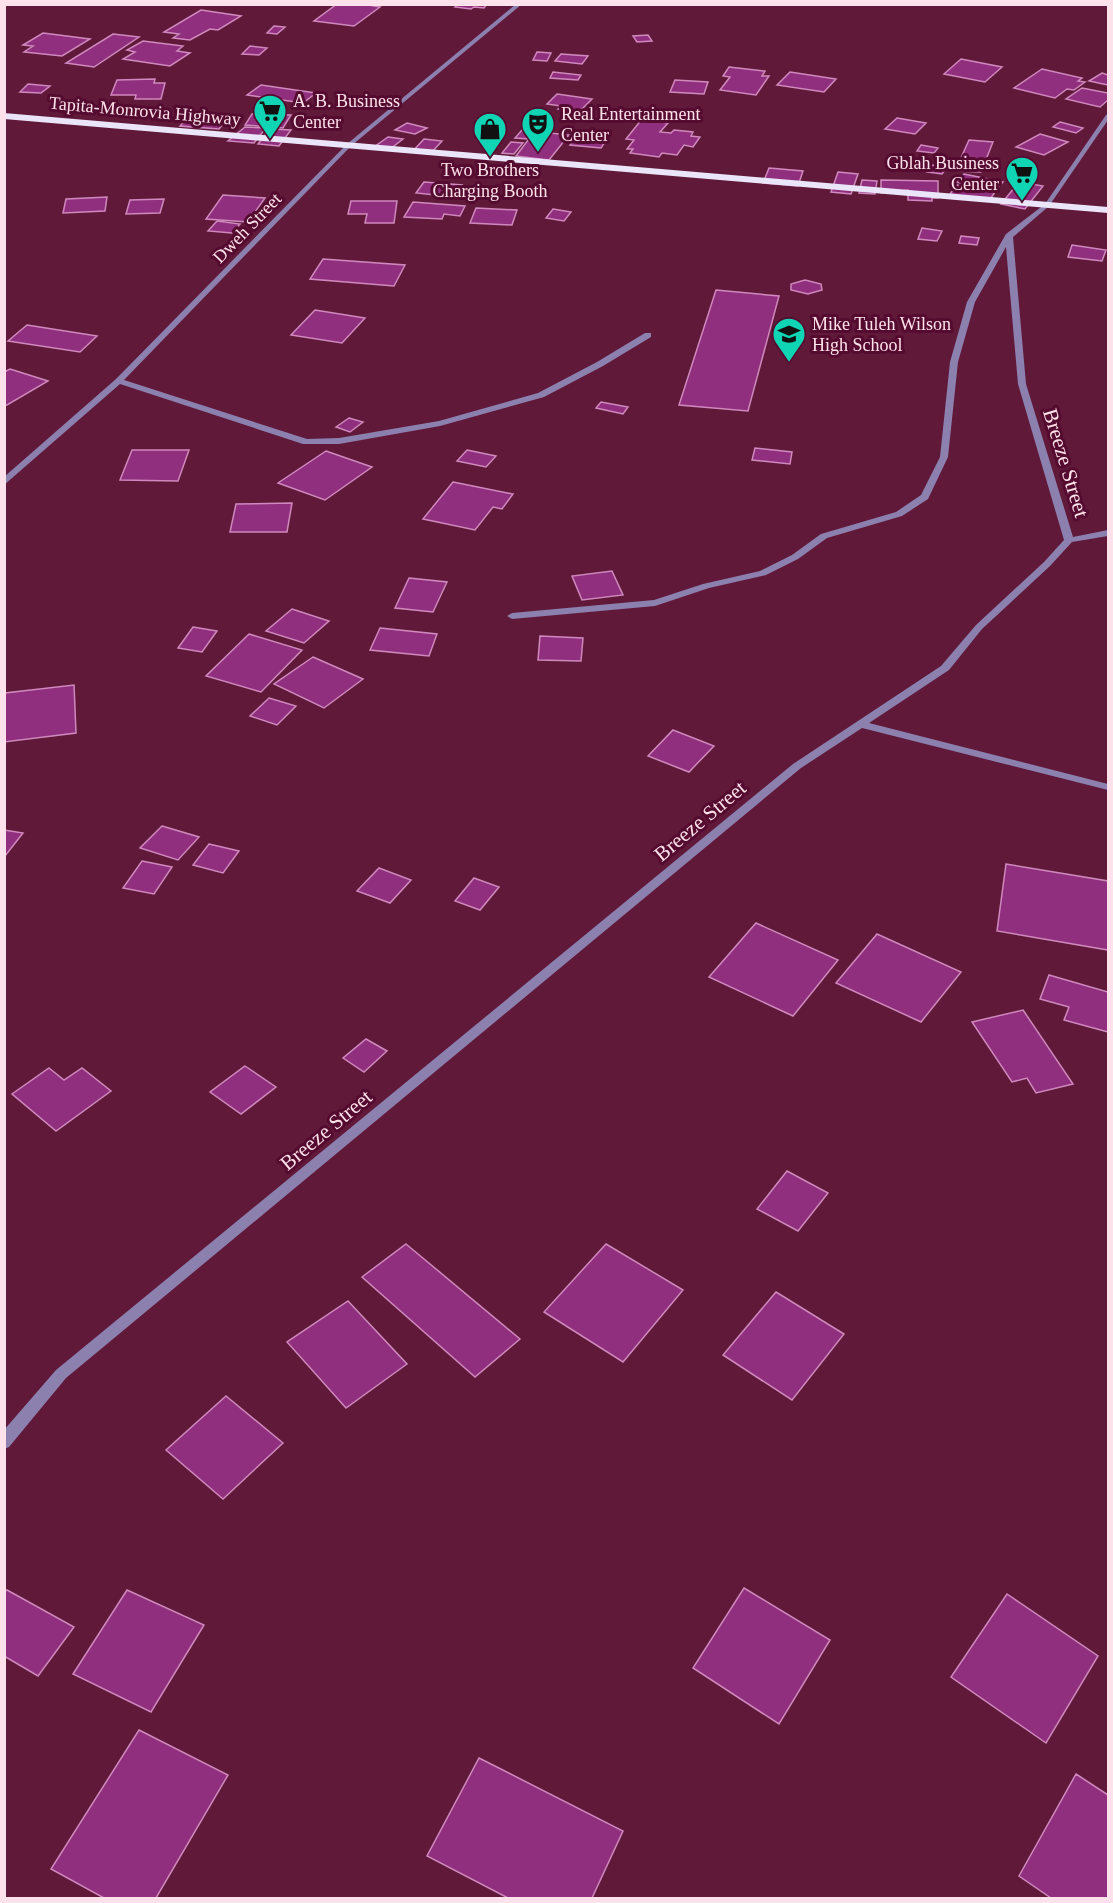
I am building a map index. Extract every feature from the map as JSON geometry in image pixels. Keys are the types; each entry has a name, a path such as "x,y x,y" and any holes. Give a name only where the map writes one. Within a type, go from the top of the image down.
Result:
{"highway":[{"name":"Tapita-Monrovia Highway","path":"4,116 1108,210"}],"street":[{"name":"Dweh Street","path":"4,482 119,381 349,145 520,4"},
{"path":"512,616 655,603 706,586 763,573 795,557 824,536 899,514 925,497 944,457 954,362 971,302 1009,236 1047,205 1108,116"},
{"name":"Breeze Street","path":"4,1442 61,1374 797,766 945,668 978,627 1047,564 1068,540 1022,384 1009,236"},
{"path":"119,381 306,442 339,441 440,423 541,394 600,364 648,335"},
{"path":"1068,540 1108,533"},
{"path":"861,724 1108,787"}],"building":[{"path":"337,4 363,4 380,7 354,26 314,21"},
{"path":"458,4 487,4 484,8 471,9 455,7"},
{"path":"201,10 241,16 218,30 210,29 190,40 173,38 179,34 164,32"},
{"path":"274,26 285,27 277,34 267,33"},
{"path":"43,33 90,39 62,56 24,52 33,46 23,45"},
{"path":"113,34 139,37 94,67 66,63"},
{"path":"648,35 652,41 637,42 633,36"},
{"path":"143,41 183,46 177,51 190,53 170,66 123,59 135,52 127,50"},
{"path":"250,46 267,48 259,55 242,54"},
{"path":"537,52 551,53 547,61 533,60"},
{"path":"561,54 588,56 582,64 555,61"},
{"path":"961,59 1002,67 985,82 944,74"},
{"path":"729,67 765,71 762,76 769,76 756,95 720,90 730,77 723,76"},
{"path":"1042,69 1082,78 1078,81 1085,82 1074,90 1067,89 1055,98 1014,88"},
{"path":"553,72 581,75 578,80 550,78"},
{"path":"790,72 836,79 824,92 777,85"},
{"path":"1102,73 1108,75 1108,85 1089,81"},
{"path":"155,79 154,83 165,83 161,99 135,99 136,95 111,95 117,80"},
{"path":"675,80 708,82 704,94 670,92"},
{"path":"28,84 50,86 41,93 20,92"},
{"path":"261,85 316,93 303,103 247,95"},
{"path":"1082,88 1108,93 1108,100 1100,107 1066,99"},
{"path":"557,94 592,99 579,112 558,109 561,106 547,104"},
{"path":"191,114 229,117 219,129 180,126"},
{"path":"252,114 291,115 283,128 245,125"},
{"path":"897,118 926,123 915,134 885,129"},
{"path":"642,119 668,123 660,132 671,133 674,130 693,132 691,136 700,137 693,147 684,145 677,155 662,153 659,157 630,153 633,149 627,149 634,140 626,139"},
{"path":"1060,122 1083,128 1076,133 1053,127"},
{"path":"407,123 427,128 415,134 395,130"},
{"path":"245,127 266,128 254,143 228,141"},
{"path":"270,129 291,130 279,146 258,144"},
{"path":"522,130 569,135 549,160 516,156 529,139 515,138"},
{"path":"1040,134 1068,142 1044,155 1016,147"},
{"path":"576,136 607,139 601,148 570,145"},
{"path":"388,137 403,139 390,149 374,147"},
{"path":"424,139 442,141 430,154 412,152"},
{"path":"969,140 993,142 981,172 955,171"},
{"path":"511,142 523,143 514,154 502,153"},
{"path":"921,145 938,148 934,153 917,151"},
{"path":"932,165 947,167 942,174 927,172"},
{"path":"769,168 803,171 798,186 763,183"},
{"path":"838,172 858,174 851,194 831,192"},
{"path":"964,174 1003,182 995,190 956,182"},
{"path":"862,180 877,181 875,194 859,193"},
{"path":"881,180 938,181 938,198 932,198 932,201 908,200 908,190 881,193"},
{"path":"424,182 462,185 454,197 416,193"},
{"path":"1019,182 1043,186 1025,209 1001,204"},
{"path":"957,185 995,192 989,201 950,194"},
{"path":"223,195 265,198 248,222 206,219"},
{"path":"107,197 105,211 63,213 66,199"},
{"path":"164,199 160,213 126,214 130,200"},
{"path":"351,201 397,201 394,223 365,223 367,214 348,214"},
{"path":"413,202 465,206 460,216 444,214 442,219 404,217"},
{"path":"476,208 517,210 512,225 470,223"},
{"path":"553,209 571,212 564,221 546,218"},
{"path":"217,221 240,224 232,233 208,231"},
{"path":"922,228 942,231 937,241 918,239"},
{"path":"961,236 979,238 977,245 959,243"},
{"path":"1072,245 1106,250 1102,261 1068,257"},
{"path":"323,259 405,265 394,286 310,279"},
{"path":"805,280 821,284 822,290 808,294 791,290 791,284"},
{"path":"716,290 779,296 748,411 679,405"},
{"path":"315,310 365,318 342,343 291,335"},
{"path":"27,325 97,336 80,352 8,341"},
{"path":"10,369 48,381 4,405 4,372"},
{"path":"601,402 628,407 623,414 596,408"},
{"path":"349,418 363,422 350,432 336,427"},
{"path":"755,448 792,452 790,464 752,460"},
{"path":"132,450 189,450 178,481 120,480"},
{"path":"467,450 496,456 486,467 457,461"},
{"path":"326,451 372,467 325,500 278,483"},
{"path":"453,482 513,494 502,509 493,507 475,530 423,519"},
{"path":"292,503 287,532 230,532 236,504"},
{"path":"612,571 623,595 582,600 572,576"},
{"path":"409,578 447,582 433,612 395,608"},
{"path":"292,609 329,621 304,643 266,631"},
{"path":"193,627 217,631 202,652 178,648"},
{"path":"380,628 437,634 429,656 370,650"},
{"path":"249,634 302,650 261,692 206,676"},
{"path":"540,636 583,638 581,661 538,660"},
{"path":"313,657 363,679 324,708 274,684"},
{"path":"74,685 76,733 4,742 5,693"},
{"path":"269,698 296,706 277,725 250,716"},
{"path":"673,730 714,746 689,772 648,756"},
{"path":"162,826 199,837 178,860 140,848"},
{"path":"4,830 23,833 5,856 4,856"},
{"path":"209,844 239,851 223,873 193,865"},
{"path":"142,861 172,867 154,894 123,888"},
{"path":"1006,864 1108,881 1108,950 997,931"},
{"path":"379,868 411,880 390,903 357,891"},
{"path":"474,878 499,887 480,910 455,901"},
{"path":"756,923 838,960 793,1016 709,977"},
{"path":"877,934 961,972 921,1022 836,983"},
{"path":"1049,975 1108,992 1108,1032 1064,1020 1069,1007 1040,999"},
{"path":"1023,1010 1073,1084 1036,1093 1027,1078 1012,1082 972,1022"},
{"path":"366,1039 387,1051 364,1072 343,1058"},
{"path":"245,1066 276,1087 241,1114 210,1092"},
{"path":"49,1068 64,1080 82,1068 111,1091 56,1131 12,1094"},
{"path":"787,1171 828,1193 798,1231 757,1209"},
{"path":"406,1244 520,1339 475,1377 362,1277"},
{"path":"606,1244 683,1290 623,1362 544,1312"},
{"path":"776,1292 844,1334 792,1400 723,1355"},
{"path":"348,1301 407,1364 346,1408 287,1342"},
{"path":"226,1396 283,1443 223,1499 166,1450"},
{"path":"744,1588 830,1640 779,1724 693,1668"},
{"path":"7,1590 74,1627 38,1676 4,1656 4,1592"},
{"path":"127,1590 204,1625 151,1712 73,1674"},
{"path":"1007,1594 1098,1656 1046,1743 951,1677"},
{"path":"139,1730 228,1775 156,1898 104,1898 51,1869"},
{"path":"479,1758 623,1831 592,1898 508,1898 427,1856"},
{"path":"1076,1774 1108,1795 1108,1898 1051,1898 1019,1876"}],"place":[{"name":"A. B. Business Center","path":"270,140"},
{"name":"Real Entertainment Center","path":"538,153"},
{"name":"Two Brothers Charging Booth","path":"490,158"},
{"name":"Gblah Business Center","path":"1022,202"},
{"name":"Mike Tuleh Wilson High School","path":"789,363"}]}
